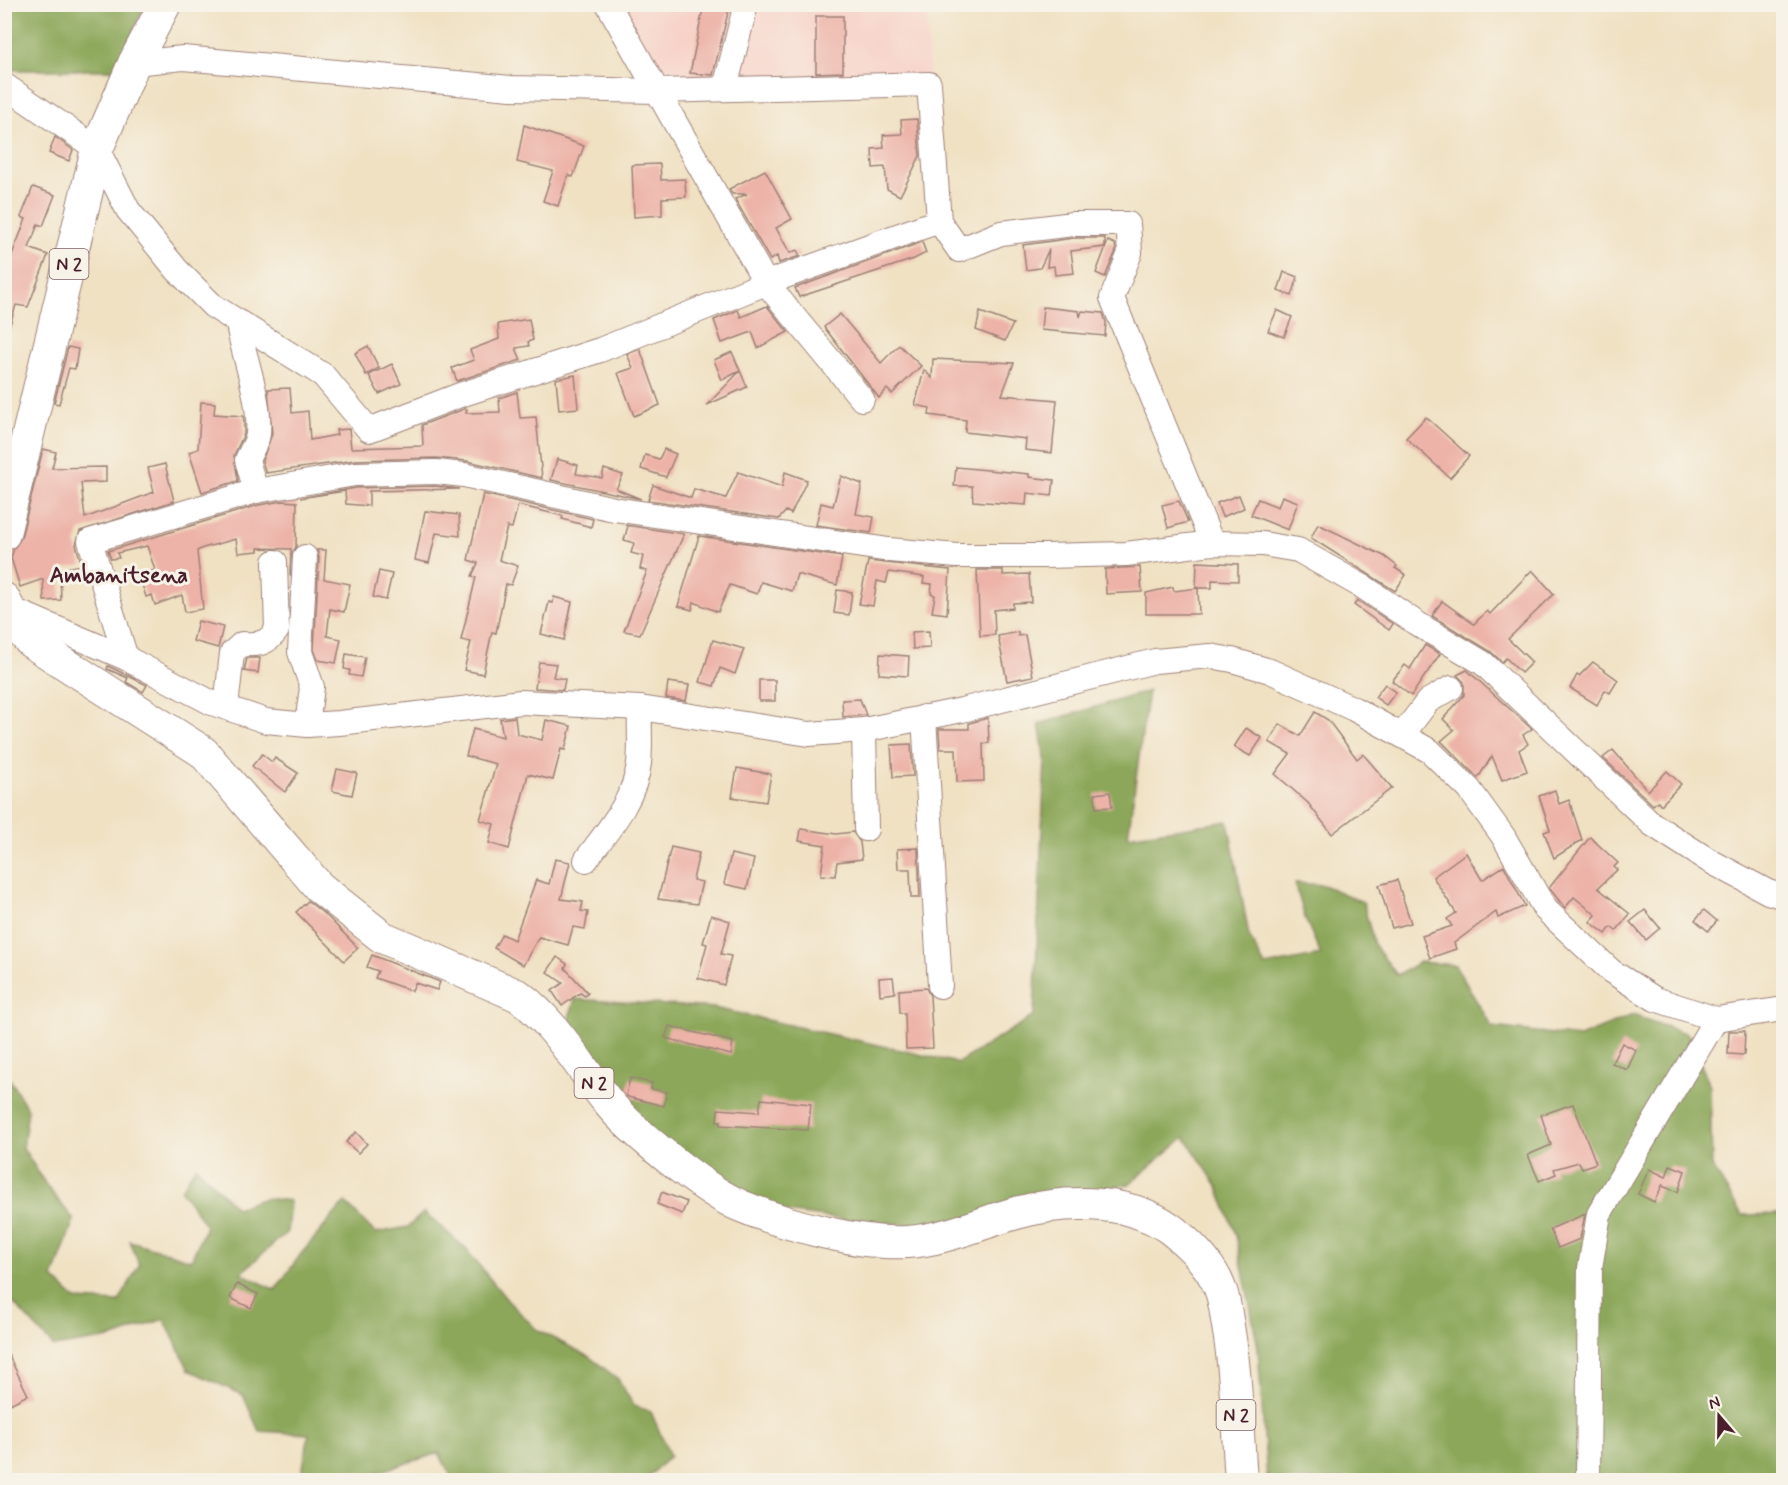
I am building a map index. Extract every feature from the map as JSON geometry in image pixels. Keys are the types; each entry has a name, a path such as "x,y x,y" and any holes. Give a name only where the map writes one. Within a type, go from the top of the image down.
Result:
{"main road":[{"name":"N 2","path":"4,534 97,149 134,63 165,4"},
{"name":"N 2","path":"5,604 31,642 203,752 319,887 341,907 382,937 519,996 537,1010 562,1038 608,1103 626,1122 710,1188 739,1206 804,1228 905,1242 932,1239 1019,1212 1073,1205 1127,1207 1162,1221 1199,1253 1221,1291 1232,1349 1241,1480"}],"street":[{"path":"608,4 766,283 862,399"},
{"path":"725,88 746,4"},
{"path":"134,63 183,58 511,88 658,91 929,84 939,221 959,250 1001,233 1073,224 1128,224 1130,253 1112,298 1212,543"},
{"path":"4,86 97,149 128,210 177,270 213,306 238,324 322,375 369,430 460,395 600,350 766,283 939,221"},
{"path":"238,324 244,360 257,400 258,437 247,460 256,491"},
{"path":"126,658 90,541 256,491 355,474 436,472 464,475 614,509 889,550 957,556 1126,554 1212,543 1263,544 1299,550 1365,588 1416,623 1483,663 1652,824 1708,860 1768,892 1784,897"},
{"path":"305,557 300,652 312,687 307,725"},
{"path":"226,707 232,653 242,644 258,645 270,639 278,630 275,562"},
{"path":"5,604 126,658 212,703 266,721 307,725 522,702 640,708 810,734 864,730 962,710 1155,661 1210,656 1270,671 1403,734 1430,751 1469,789 1503,836 1545,909 1611,971 1655,999 1716,1019 1784,1009"},
{"path":"1403,734 1428,701 1451,688"},
{"path":"586,860 622,810 632,789 639,765 640,708"},
{"path":"924,717 940,986"},
{"path":"864,730 866,829"},
{"path":"1588,1480 1590,1268 1599,1214 1716,1019"}],"shaded area":[{"path":"614,4 927,5 929,84 658,91"}],"green space":[{"path":"4,5 145,5 116,70 10,70 5,57"},
{"path":"1148,691 1128,836 1228,821 1249,936 1265,966 1321,955 1305,918 1295,883 1323,885 1363,902 1374,945 1397,975 1420,962 1455,965 1492,1027 1580,1037 1633,1015 1688,1034 1710,1086 1712,1166 1742,1215 1783,1214 1783,1480 1267,1480 1258,1347 1236,1235 1218,1187 1185,1137 1129,1184 1060,1197 968,1228 855,1221 739,1206 674,1161 562,1038 575,999 714,1008 958,1063 1034,1016 1045,759 1039,724"},
{"path":"5,1071 28,1110 23,1148 46,1185 74,1220 53,1278 76,1300 119,1302 139,1265 130,1241 191,1260 206,1226 181,1190 196,1166 236,1208 265,1198 290,1201 287,1232 241,1273 275,1290 301,1254 345,1202 375,1233 408,1227 424,1212 465,1248 508,1301 537,1330 588,1356 618,1379 634,1406 651,1412 670,1456 645,1480 453,1480 439,1453 369,1475 302,1473 309,1434 259,1431 243,1395 189,1370 164,1319 111,1338 54,1347 5,1294"}],"building":[{"path":"704,4 730,4 713,75 690,73"},
{"path":"816,16 843,16 843,72 816,73"},
{"path":"917,119 920,156 900,196 887,189 885,167 873,168 872,149 884,148 883,135 902,134 901,120"},
{"path":"524,125 584,146 573,177 568,175 558,206 543,201 553,171 517,162"},
{"path":"55,137 73,150 69,161 49,153"},
{"path":"660,164 661,180 685,179 686,197 662,198 662,215 634,217 632,165"},
{"path":"765,170 792,219 776,228 790,253 797,250 800,256 779,263 777,256 770,260 735,199 747,194 732,194 729,189"},
{"path":"33,187 55,195 43,226 38,224 29,248 48,255 28,307 16,305 8,331 4,330 4,275 26,219 21,217"},
{"path":"1074,238 1105,238 1105,247 1071,251 1074,273 1055,275 1054,266 1047,267 1049,249 1040,268 1026,270 1023,245"},
{"path":"1108,241 1115,244 1116,251 1105,277 1096,273"},
{"path":"922,242 926,253 914,259 799,297 795,288"},
{"path":"1284,272 1298,277 1292,296 1278,291"},
{"path":"767,306 788,332 758,348 752,332 722,343 714,320 738,310 741,317"},
{"path":"1043,307 1079,311 1080,317 1082,311 1103,313 1106,322 1105,336 1041,330"},
{"path":"1277,310 1292,317 1284,337 1268,331"},
{"path":"980,312 1013,324 1005,341 976,330"},
{"path":"840,314 881,363 899,345 921,366 892,394 887,389 879,398 824,327"},
{"path":"529,319 533,340 528,342 529,346 516,348 521,360 457,381 452,368 474,360 470,350 499,339 498,324"},
{"path":"368,346 379,368 366,375 355,353"},
{"path":"68,347 78,349 75,369 69,368 59,404 54,403"},
{"path":"640,349 660,405 634,416 618,373 633,368 627,354"},
{"path":"732,352 747,387 707,405 740,371 722,380 714,360"},
{"path":"933,359 1014,363 1002,395 1057,400 1052,453 1025,450 1026,439 965,432 966,420 929,415 930,408 915,405 924,370 932,378"},
{"path":"392,364 401,384 379,394 369,375"},
{"path":"575,375 578,408 559,410 556,379"},
{"path":"290,388 292,413 308,411 310,440 337,435 336,430 349,429 351,448 423,446 422,425 464,409 467,409 466,413 500,412 499,398 517,392 520,418 536,417 542,478 467,461 436,458 355,460 266,473 262,461 272,434 268,389"},
{"path":"201,402 215,403 214,414 243,416 244,421 244,434 234,455 238,481 202,492 189,452 198,449"},
{"path":"1426,417 1469,456 1450,478 1406,438"},
{"path":"43,449 56,452 52,468 106,467 106,482 81,483 85,518 154,492 148,468 165,464 174,501 80,531 76,545 82,565 60,569 61,600 44,601 43,579 20,587 11,558 21,538"},
{"path":"664,449 676,454 666,477 641,469 645,455 659,459"},
{"path":"557,459 578,465 576,474 602,478 604,469 623,475 616,489 641,499 551,480"},
{"path":"956,467 1029,474 1029,477 1054,480 1052,496 1027,493 1026,505 973,501 972,486 954,486"},
{"path":"738,472 782,487 785,472 807,480 791,514 786,511 779,519 648,500 653,485 691,498 694,489 726,498"},
{"path":"841,476 862,484 856,514 874,517 871,533 816,525 821,503 833,506"},
{"path":"435,486 459,489 369,491 369,506 346,504 345,491 300,498 356,488"},
{"path":"483,494 593,519 591,527 562,519 563,516 518,505 512,528 507,527 499,560 518,566 511,585 506,584 496,633 492,632 483,674 464,670 471,642 461,640 476,577 472,576 478,563 468,560"},
{"path":"1239,495 1244,508 1222,517 1217,503"},
{"path":"1282,496 1298,502 1288,530 1251,515 1258,499 1278,507"},
{"path":"282,501 297,502 296,547 291,556 290,576 291,549 258,548 258,551 238,553 236,539 203,548 197,551 203,609 185,612 182,595 155,605 152,595 146,597 139,575 155,570 147,546 117,553 119,558 111,559 108,551 259,505"},
{"path":"1179,501 1188,522 1168,528 1162,505"},
{"path":"425,511 459,515 460,536 436,533 429,563 415,560"},
{"path":"1318,524 1384,556 1397,566 1395,568 1406,575 1395,591 1311,538"},
{"path":"625,525 684,534 640,634 624,631 647,571 640,569 643,556 631,553 634,543 624,540 628,526"},
{"path":"699,536 842,557 837,585 797,574 792,591 761,582 757,594 730,585 718,612 694,602 692,610 678,606"},
{"path":"317,550 326,550 324,579 350,584 344,612 330,609 327,636 341,639 336,663 318,660 314,650 319,558"},
{"path":"868,561 950,570 947,614 932,612 935,595 931,594 932,584 923,583 924,577 889,572 886,583 877,581 873,606 859,604"},
{"path":"1197,562 1238,564 1238,581 1212,580 1212,588 1196,588"},
{"path":"1140,567 1142,592 1106,594 1105,569"},
{"path":"977,570 1003,570 1003,575 1029,574 1031,602 1013,603 1013,608 994,610 995,635 980,636"},
{"path":"1532,570 1554,594 1508,639 1532,662 1521,673 1506,658 1502,662 1490,651 1432,616 1442,601 1474,624 1487,611 1490,614"},
{"path":"379,571 392,574 386,600 373,597"},
{"path":"1173,587 1174,591 1198,588 1199,614 1146,614 1146,593"},
{"path":"837,590 852,592 849,615 834,613"},
{"path":"554,597 572,602 564,640 541,634 549,602 553,603"},
{"path":"1357,600 1393,624 1389,630 1354,605"},
{"path":"198,621 223,627 218,648 193,641"},
{"path":"929,631 930,648 913,649 912,632"},
{"path":"1018,632 1018,636 1025,635 1033,676 1007,681 998,636"},
{"path":"713,640 744,649 735,674 720,668 714,686 700,682"},
{"path":"1425,645 1440,654 1411,696 1392,681 1405,665 1410,669"},
{"path":"346,654 365,657 361,677 349,675 350,670 344,669"},
{"path":"880,654 909,656 908,676 879,674"},
{"path":"247,658 260,658 258,673 244,671"},
{"path":"539,662 556,664 553,677 565,679 563,690 535,688"},
{"path":"1593,662 1618,680 1610,693 1605,690 1597,705 1570,688 1577,675 1579,676"},
{"path":"108,666 147,685 143,692 126,682 128,678 107,669"},
{"path":"1467,670 1532,729 1523,735 1528,744 1519,750 1527,771 1502,780 1492,756 1478,778 1441,741 1454,730 1443,719 1464,695 1464,682 1457,675"},
{"path":"759,680 775,680 775,701 759,701"},
{"path":"668,682 689,685 686,701 666,698"},
{"path":"1385,684 1396,692 1386,705 1375,697"},
{"path":"860,699 866,715 843,717 842,700"},
{"path":"1315,712 1328,720 1357,759 1363,754 1392,788 1332,834 1308,803 1275,774 1290,754 1269,742 1280,724 1300,736"},
{"path":"515,717 517,734 542,740 546,720 571,726 565,750 561,749 553,780 528,774 509,849 489,843 494,824 480,820 496,764 466,756 473,729 503,737 500,719"},
{"path":"988,718 989,743 983,744 984,781 957,782 956,749 940,749 939,729 969,729 969,723"},
{"path":"1246,728 1262,738 1250,756 1234,747"},
{"path":"911,744 913,776 893,777 891,745"},
{"path":"1613,750 1648,791 1667,771 1681,784 1661,805 1658,801 1653,805 1603,758"},
{"path":"262,754 272,762 275,758 298,773 285,792 252,766"},
{"path":"737,768 771,774 766,802 732,797"},
{"path":"337,769 357,773 352,795 332,791"},
{"path":"1555,790 1559,804 1569,800 1582,840 1554,858 1544,832 1550,830 1539,796"},
{"path":"1110,792 1112,807 1096,808 1095,794"},
{"path":"801,829 836,834 853,832 860,842 862,859 837,862 835,876 821,875 825,845 799,841"},
{"path":"1590,837 1618,863 1614,867 1617,870 1598,888 1630,914 1616,931 1611,927 1606,934 1590,922 1596,915 1574,897 1565,908 1549,888"},
{"path":"671,847 699,853 693,880 702,882 697,904 658,899"},
{"path":"918,848 920,898 911,898 910,869 898,869 897,849"},
{"path":"1466,853 1482,880 1504,866 1525,906 1498,918 1496,912 1454,943 1456,949 1430,958 1422,936 1452,926 1447,919 1456,913 1433,877"},
{"path":"731,854 754,859 747,889 724,884"},
{"path":"555,859 570,862 561,899 583,902 581,911 588,912 585,929 573,927 568,945 539,937 523,965 494,948 502,934 514,940 536,880 549,884"},
{"path":"1397,880 1411,923 1392,928 1379,885"},
{"path":"308,901 329,918 358,948 344,961 296,912"},
{"path":"1645,910 1660,928 1646,940 1630,922"},
{"path":"1704,910 1717,921 1708,931 1695,920"},
{"path":"711,915 730,921 721,954 731,956 724,985 698,978 707,944 703,943"},
{"path":"372,955 440,982 437,990 415,983 412,991 375,978 378,971 367,967"},
{"path":"557,957 567,964 565,968 588,993 585,996 580,993 562,1006 552,991 563,983 547,972"},
{"path":"893,977 895,993 880,995 879,978"},
{"path":"926,988 930,996 933,1048 906,1049 905,1013 900,1013 899,990"},
{"path":"669,1026 733,1042 731,1055 665,1038"},
{"path":"1729,1031 1745,1031 1744,1055 1728,1054"},
{"path":"1622,1043 1636,1050 1627,1070 1612,1063"},
{"path":"630,1078 652,1083 651,1089 667,1092 664,1106 628,1097 626,1095"},
{"path":"761,1099 811,1104 808,1130 720,1125 721,1121 717,1121 718,1109 759,1112"},
{"path":"1573,1104 1596,1163 1582,1168 1579,1162 1554,1169 1556,1174 1539,1181 1528,1155 1551,1145 1541,1115"},
{"path":"356,1132 367,1144 358,1153 346,1142"},
{"path":"1670,1165 1685,1171 1678,1192 1662,1186 1654,1202 1638,1194 1649,1169 1666,1177"},
{"path":"662,1192 687,1202 682,1214 657,1204"},
{"path":"1585,1214 1580,1239 1558,1248 1550,1229"},
{"path":"237,1284 258,1294 251,1308 230,1298"},
{"path":"4,1346 28,1395 4,1407"}],"district":[{"name":"Ambanitsena","path":"119,574"}]}
